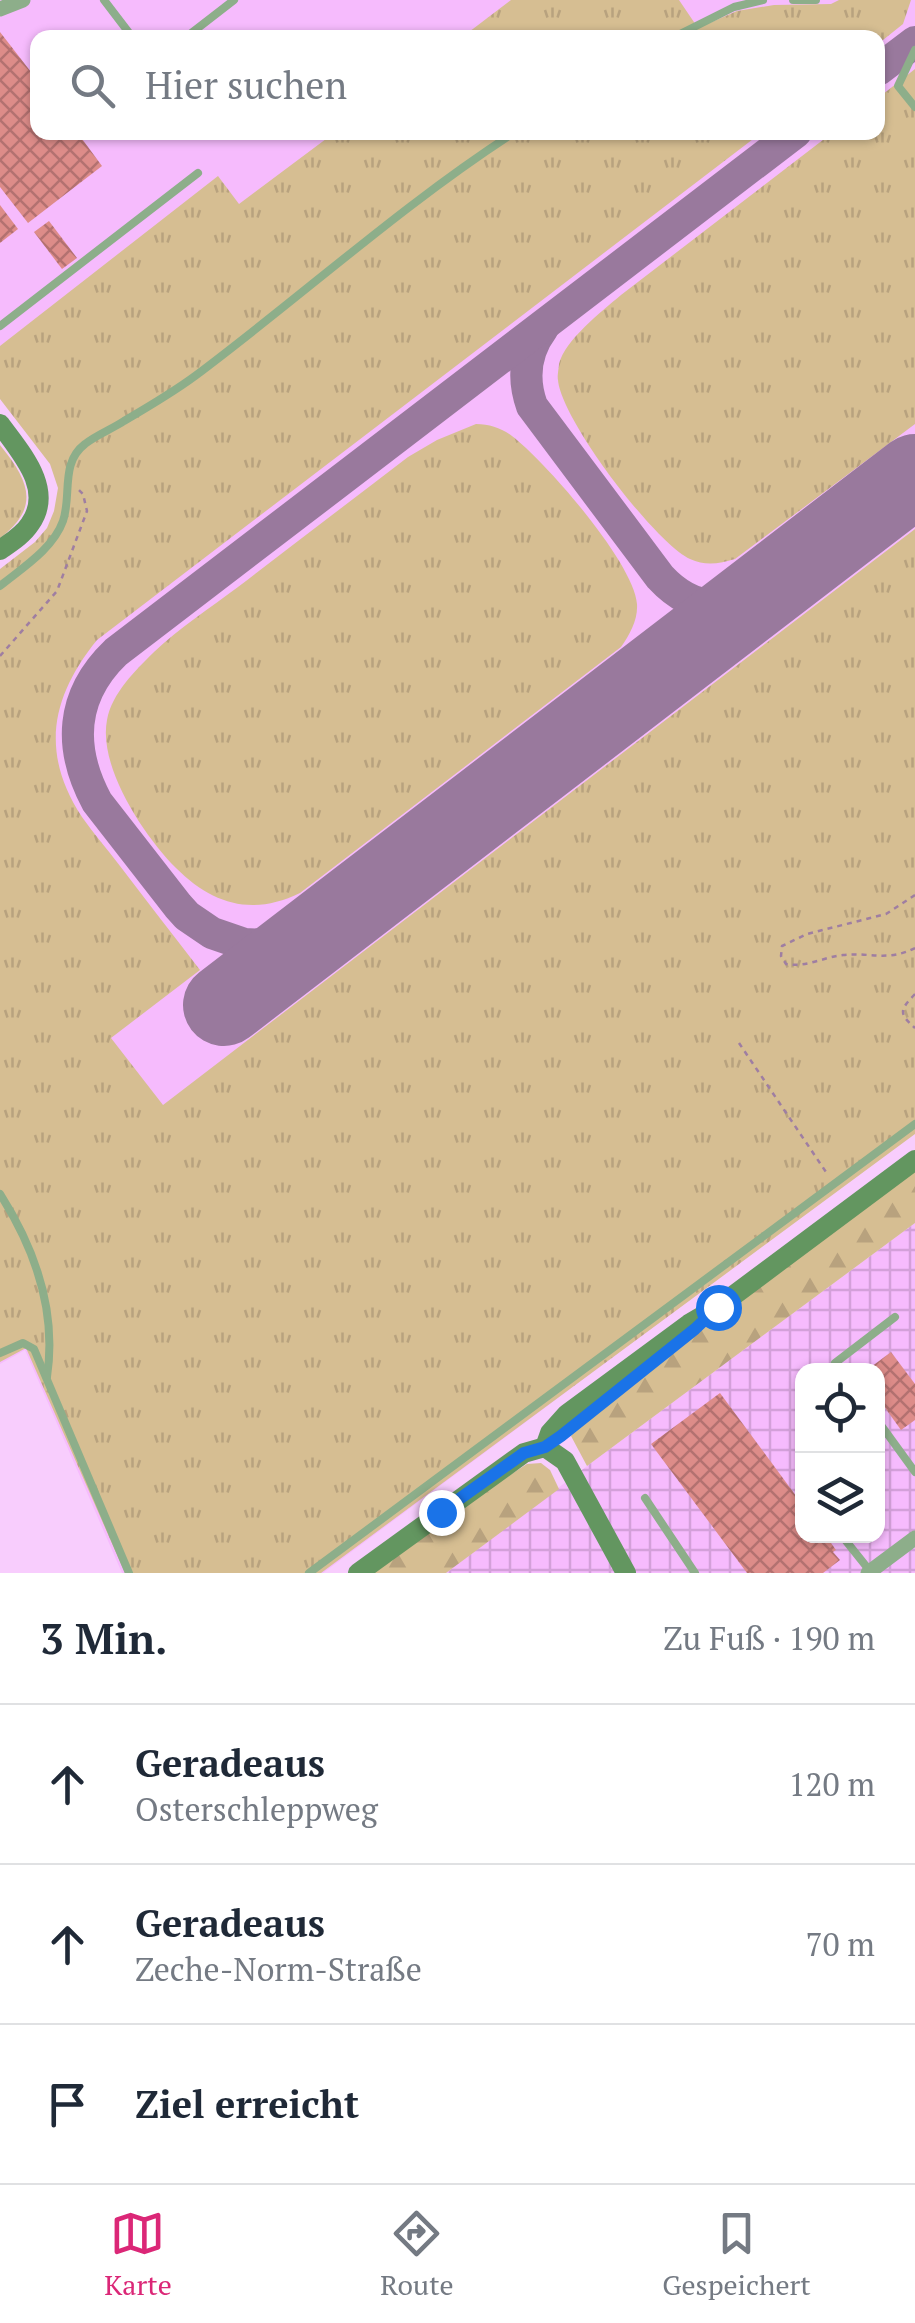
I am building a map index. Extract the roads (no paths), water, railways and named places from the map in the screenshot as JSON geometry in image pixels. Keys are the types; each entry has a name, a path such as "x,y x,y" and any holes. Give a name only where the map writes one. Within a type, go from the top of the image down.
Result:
{"main road":[{"path":"0,424 34,473 40,498 30,524 0,550"},
{"path":"545,1447 552,1431 567,1414 915,1160"},
{"path":"358,1573 524,1453 545,1447"},
{"path":"545,1447 565,1461 626,1573"}],"street":[{"path":"0,9 24,0"},
{"path":"870,1572 914,1542"}],"lane":[{"path":"104,0 127,30"},
{"path":"196,30 234,0"},
{"path":"688,30 734,7 763,0"},
{"path":"792,0 816,0"},
{"path":"915,50 898,86 915,107"},
{"path":"0,586 32,562 62,525 70,464 84,444 191,379 370,235 503,140"},
{"path":"0,326 198,173"},
{"path":"309,1573 915,1124"},
{"path":"0,1194 22,1231 46,1302 50,1362 47,1381"},
{"path":"835,1363 894,1317"},
{"path":"0,1353 23,1343 34,1349 129,1573"},
{"path":"885,1431 915,1472"},
{"path":"645,1498 695,1573"},
{"path":"847,1543 870,1572"}]}
